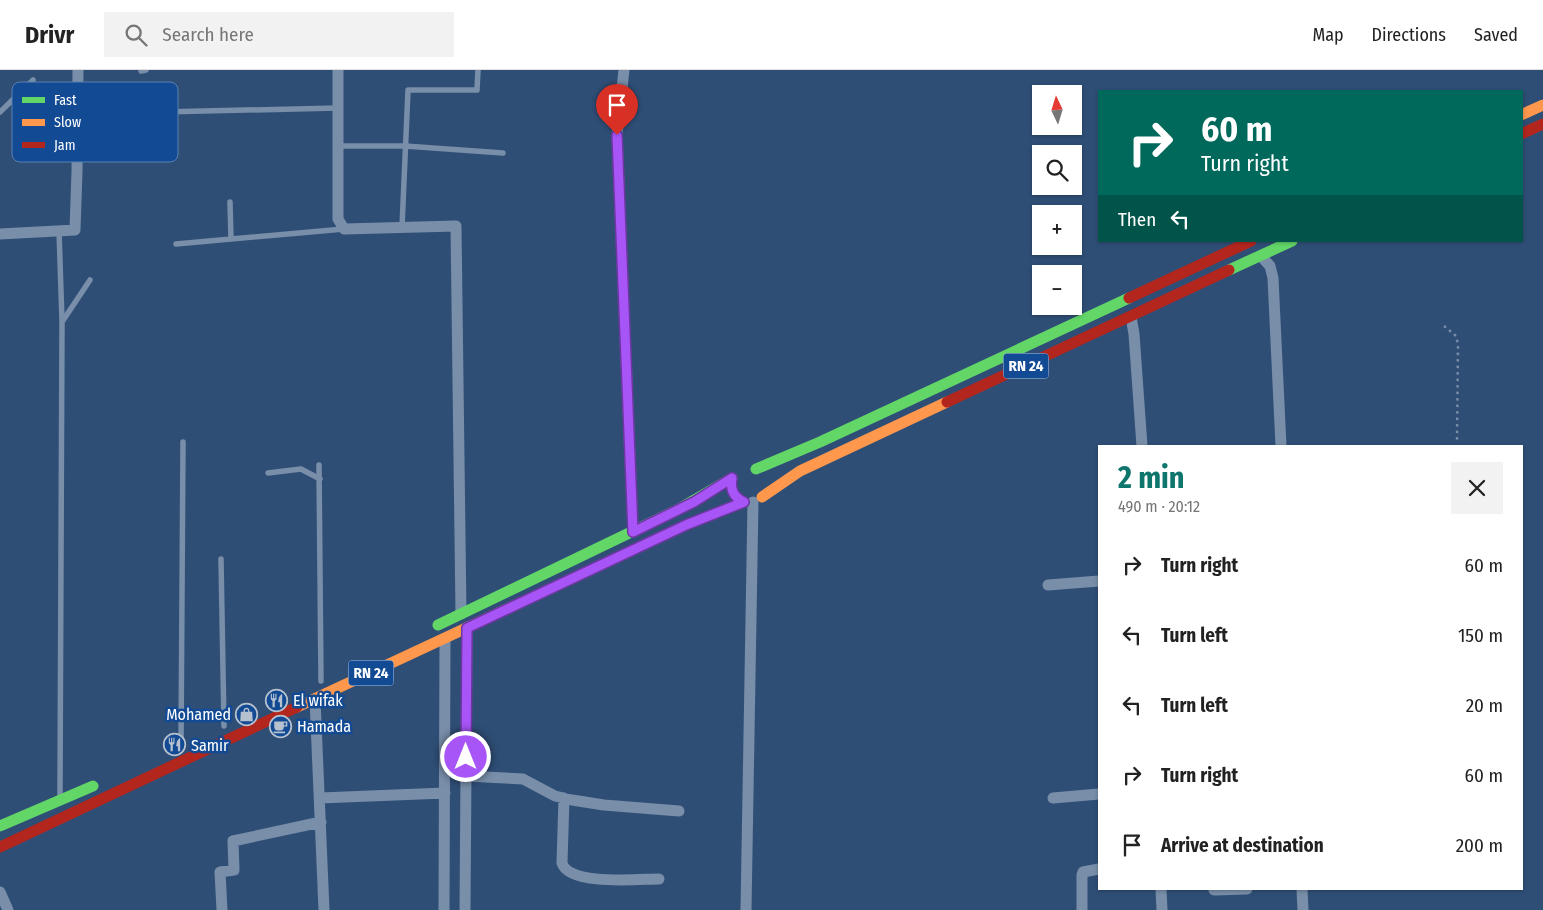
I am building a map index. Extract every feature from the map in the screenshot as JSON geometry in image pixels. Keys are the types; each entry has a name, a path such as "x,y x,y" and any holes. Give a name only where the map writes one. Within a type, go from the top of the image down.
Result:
{"highway":[{"path":"1523,114 1543,105"},
{"path":"1523,133 1543,124"},
{"name":"RN 24","path":"426,630 633,532 751,473 1249,242"},
{"name":"RN 24","path":"0,847 745,497 776,486 800,472 1290,242"},
{"path":"751,473 767,487 745,497 751,473"},
{"path":"0,826 103,782"}],"street":[{"path":"338,70 338,219 344,229 456,226 462,614"},
{"path":"624,70 617,135 633,532"},
{"path":"0,234 75,230 77,162"},
{"path":"1261,256 1270,266 1273,278 1281,445"},
{"path":"1131,317 1134,334 1142,445"},
{"path":"745,497 746,910"},
{"path":"1048,585 1098,580"},
{"path":"465,910 467,628"},
{"path":"444,910 446,638"},
{"path":"315,699 324,910"},
{"path":"466,776 523,779 555,796 564,798 604,805 678,811"},
{"path":"320,798 444,793"},
{"path":"1053,798 1098,794"},
{"path":"564,798 562,863 564,869 571,874 592,878 659,879"},
{"path":"222,910 220,872 234,870 233,841 321,822"},
{"path":"1082,910 1083,872 1098,869"},
{"path":"1161,890 1162,910"},
{"path":"1302,890 1303,910"},
{"path":"0,892 8,910"}],"lane":[{"path":"402,227 408,90 477,90 478,70"},
{"path":"0,112 12,100"},
{"path":"178,112 338,108"},
{"path":"338,146 406,146 504,153"},
{"path":"230,202 231,239"},
{"path":"176,244 344,229"},
{"path":"59,231 62,322 60,801"},
{"path":"62,322 90,280"},
{"path":"181,746 183,442"},
{"path":"319,465 321,680"},
{"path":"268,473 301,469 320,479"},
{"path":"221,559 224,726"}],"path":[{"path":"1444,326 1456,336 1458,344 1457,442"}],"traffic: fast":[{"path":"1229,270 1290,242"},
{"path":"756,469 820,442 1129,298"},
{"path":"438,625 679,509 732,478"},
{"path":"520,603 686,525 744,502"},
{"path":"0,826 93,786"}],"traffic: slow":[{"path":"1523,114 1543,105"},
{"path":"762,497 800,471 947,402"},
{"path":"297,707 520,603"}],"traffic: jam":[{"path":"1523,133 1543,124"},
{"path":"1129,298 1249,242"},
{"path":"947,402 1229,270"},
{"path":"0,847 297,707"}],"place":[{"name":"El wifak","path":"277,700"},
{"name":"Mohamed","path":"247,714"},
{"name":"Hamada","path":"281,726"},
{"name":"Samir","path":"175,745"}],"route":[{"path":"466,757 467,628 686,525 744,502 734,495 731,484 732,478 694,502 633,532 617,135"}]}
